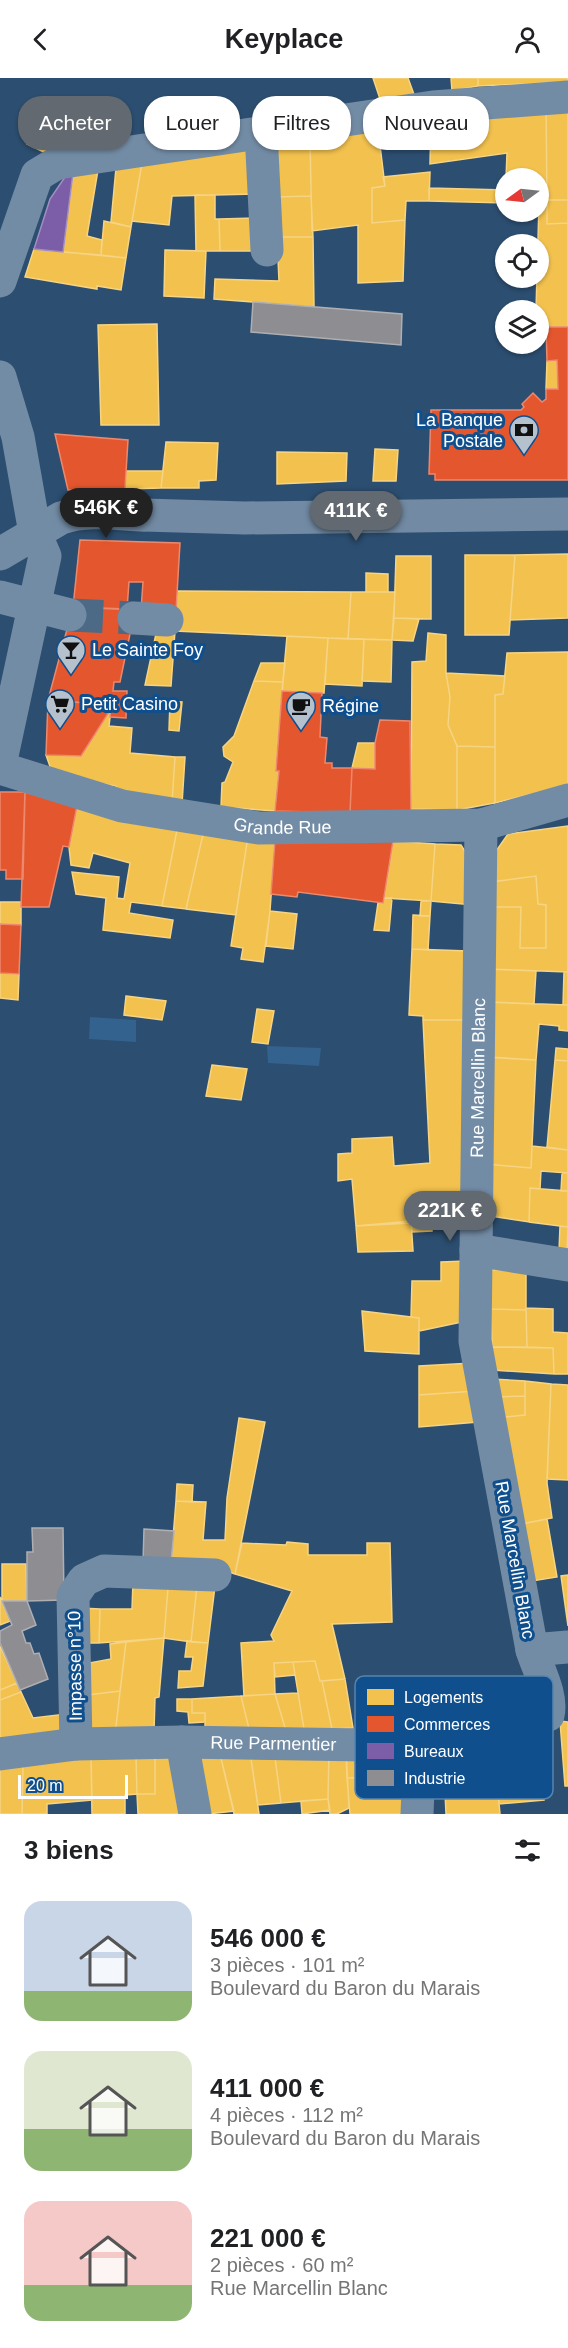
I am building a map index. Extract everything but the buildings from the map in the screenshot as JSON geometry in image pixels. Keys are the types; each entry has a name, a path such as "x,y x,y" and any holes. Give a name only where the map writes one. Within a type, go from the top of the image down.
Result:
{"main road":[{"path":"144,515 245,518 568,514"}],"street":[{"path":"351,119 433,107 568,97"},
{"path":"0,281 37,175 57,163 252,133"},
{"path":"262,150 267,250"},
{"path":"0,377 18,437 26,488 48,525 45,556 0,767"},
{"path":"0,554 48,525 81,513 144,515"},
{"path":"0,597 70,615"},
{"path":"134,618 167,620"},
{"name":"Grande Rue","path":"0,767 122,806 259,828 481,825 568,800"},
{"name":"Rue Marcellin Blanc","path":"481,825 475,1341 532,1650"},
{"path":"476,1250 568,1265"},
{"name":"Impasse n°10","path":"76,1744 73,1596 84,1580 104,1571 214,1575"},
{"path":"532,1650 568,1647"},
{"name":"Rue Parmentier","path":"532,1650 545,1676"},
{"path":"182,1742 195,1814"},
{"name":"Rue Parmentier","path":"0,1754 76,1744 182,1742 355,1745"},
{"path":"417,1814 418,1799"}],"water":[{"path":"90,1017 136,1020 136,1042 89,1039"},
{"path":"267,1046 321,1048 319,1066 268,1063"}],"tunnel":[{"path":"70,615 134,618"}],"place":[{"name":"La Banque Postale","path":"524,456"},
{"name":"Le Sainte Foy","path":"71,676"},
{"name":"Petit Casino","path":"60,730"},
{"name":"Régine","path":"301,732"}]}
